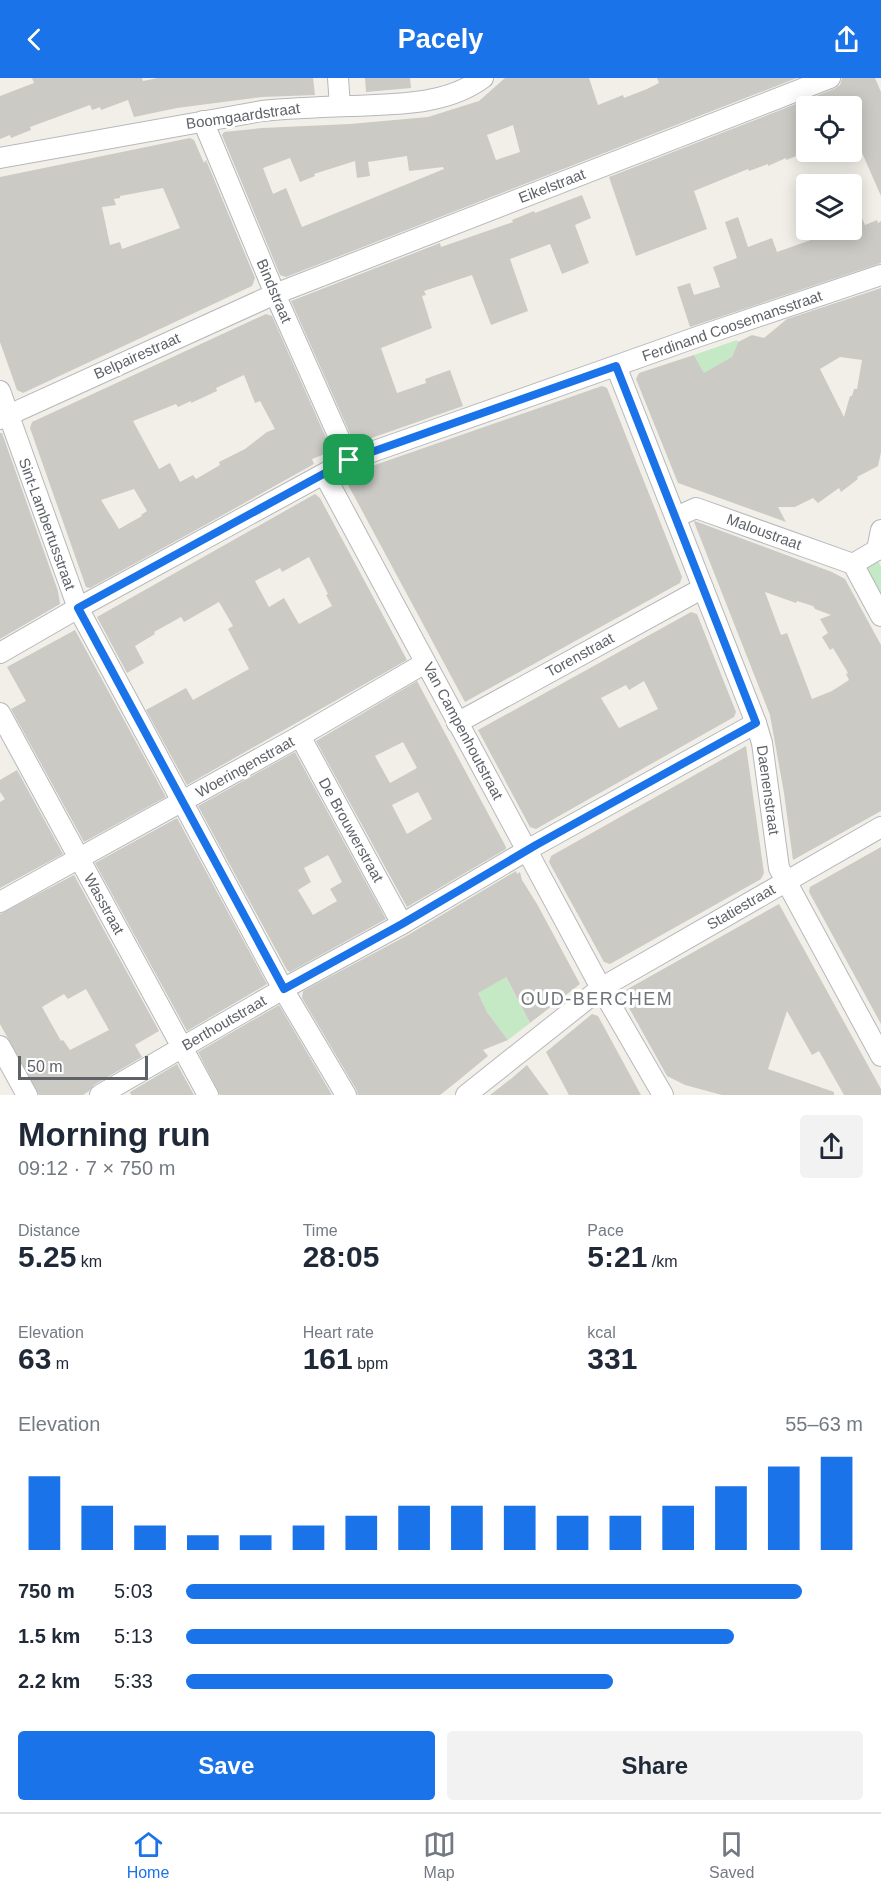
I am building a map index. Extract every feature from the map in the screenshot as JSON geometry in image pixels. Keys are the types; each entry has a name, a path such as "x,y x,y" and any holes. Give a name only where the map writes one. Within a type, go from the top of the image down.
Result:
{"street":[{"path":"338,78 340,106"},
{"name":"Boomgaardstraat","path":"0,158 272,110 397,104 437,99 456,93 483,78"},
{"name":"Eikelstraat","path":"275,294 830,78"},
{"name":"Bindstraat","path":"203,121 275,294 349,460"},
{"name":"Ferdinand Coosemansstraat","path":"0,653 349,460 881,275"},
{"name":"Belpairestraat","path":"4,417 275,294"},
{"name":"Daenenstraat","path":"616,366 756,723 762,743 779,868 881,1056"},
{"name":"Sint-Lambertusstraat","path":"0,391 4,417 78,608 284,989 346,1095"},
{"name":"Van Campenhoutstraat","path":"324,474 601,988 663,1095"},
{"name":"Maloustraat","path":"676,517 696,508 852,564"},
{"path":"881,530 879,554 852,564 881,616"},
{"name":"Torenstraat","path":"457,723 703,588"},
{"name":"Woeringenstraat","path":"0,902 300,736 425,663"},
{"name":"Wasstraat","path":"0,713 208,1095"},
{"name":"Berthoutstraat","path":"99,1095 528,850 756,723"},
{"name":"De Brouwerstraat","path":"300,736 402,924"},
{"name":"Statiestraat","path":"466,1095 601,988 881,827"},
{"path":"0,1046 27,1095"}],"green space":[{"path":"737,340 732,357 728,416 694,355"},
{"path":"878,561 881,567 881,601 863,569"},
{"path":"495,957 530,1023 508,1040 487,1012 478,993"}],"building":[{"path":"32,78 142,78 143,81 158,78 313,78 315,95 262,97 177,108 134,117 128,100 101,110 100,107 92,110 90,105 30,127 31,130 11,138 10,135 0,139 0,96 34,83"},
{"path":"365,78 410,78 411,88 366,92"},
{"path":"505,78 589,78 598,105 647,89 659,83 657,78 797,78 286,277 280,275 222,135 224,132 428,117 479,101","holes":["513,125 520,152 496,160 487,135","407,156 409,171 443,167 444,169 302,227 286,188 273,194 263,168 290,158 300,182 315,176 314,174 355,161 357,178 370,176 368,162"]},
{"path":"842,78 875,78 881,92 881,196 862,153 862,96 816,96 840,85"},
{"path":"796,104 796,156 768,166 768,164 749,171 748,169 694,191 707,229 636,256 609,177"},
{"path":"190,138 194,140 204,163 206,160 255,278 252,286 23,393 17,390 0,342 0,177","holes":["163,188 180,228 122,249 120,242 110,245 102,207 116,205 114,199 120,196"]},
{"path":"582,195 591,218 575,225 589,263 562,274 550,244 510,259 528,311 491,325 472,275 424,291 426,295 422,296 432,328 381,348 397,393 426,383 425,379 450,370 463,406 360,442 362,436 356,440 352,438 291,301 440,243 441,247"},
{"path":"738,217 748,247 772,238 777,252 811,240 862,240 862,218 865,225 877,220 878,223 881,221 881,263 690,327 677,287 690,283 694,295 720,287 713,267 737,258 725,222"},
{"path":"881,288 881,452 878,466 857,477 858,479 841,492 839,488 818,503 813,498 795,507 778,507 786,522 678,483 636,379 639,373 694,355 704,373 732,357 738,342 752,335 764,338 787,319","holes":["840,357 862,360 857,389 854,389 850,396 844,417 820,369"]},
{"path":"266,314 272,316 331,449 330,452 312,459 314,464 90,588 86,587 30,428 32,422","holes":["244,375 255,403 260,401 275,429 267,432 245,449 219,462 220,465 196,479 193,475 180,482 170,463 159,469 133,421 176,404 178,407 191,401 191,403","134,489 147,511 119,529 101,500"]},
{"path":"602,386 607,388 682,577 680,583 465,702 346,481 349,474"},
{"path":"0,433 2,433 58,591 60,604 0,639"},
{"path":"315,494 320,498 407,660 187,785 146,710 186,688 193,700 249,669 228,629 233,626 219,602 184,622 181,617 135,646 144,663 127,673 97,617","holes":["309,557 328,594 326,595 332,606 299,624 284,598 269,607 255,581 280,568 282,572"]},
{"path":"694,522 832,572 845,579 881,645 881,811 793,860 770,715","holes":["765,592 796,603 797,601 813,606 831,615 820,619 828,633 822,637 830,650 833,648 848,673 846,674 849,680 832,691 812,699 787,633 781,635"]},
{"path":"691,612 697,614 736,712 734,717 536,829 530,827 478,730","holes":["644,681 658,709 619,728 601,698 626,685 629,690"]},
{"path":"75,630 166,797 84,842 11,709 26,701 7,667"},
{"path":"417,681 506,849 407,907 316,741","holes":["403,742 417,768 390,783 375,756","418,792 432,819 407,834 392,805"]},
{"path":"746,746 764,873 761,879 610,964 604,962 549,862 551,856"},
{"path":"295,752 386,919 290,972 198,806","holes":["328,855 342,882 330,889 337,901 313,915 298,890 311,882 304,868"]},
{"path":"17,770 63,854 0,888 0,802 5,799 0,792 0,780"},
{"path":"177,818 267,984 187,1031 95,863"},
{"path":"881,847 881,1024 809,892 810,887"},
{"path":"516,871 517,874 520,872 522,880 580,984 530,1023 506,977 478,993 487,1012 508,1040 483,1050 488,1056 454,1084 440,1095 358,1095 302,998 303,991 408,935"},
{"path":"74,875 159,1031 135,1045 142,1057 94,1085 83,1095 39,1095 0,1024 0,914","holes":["86,989 109,1030 70,1050 63,1040 61,1041 42,1007 64,994 68,999"]},
{"path":"779,904 881,1089 881,1095 844,1095 819,1051 812,1055 787,1011 768,1069 834,1092 834,1095 722,1095 685,1085 667,1076 623,997 624,991"},
{"path":"279,1005 332,1095 220,1095 198,1052"},
{"path":"592,1014 598,1016 641,1095 569,1095 546,1052"},
{"path":"177,1064 194,1095 131,1095 130,1092"},
{"path":"527,1065 549,1095 490,1095 512,1078"}],"district":[{"name":"OUD-BERCHEM","path":"597,999"}],"route":[{"path":"616,366 756,723 284,989 78,608 349,460 616,366"}]}
